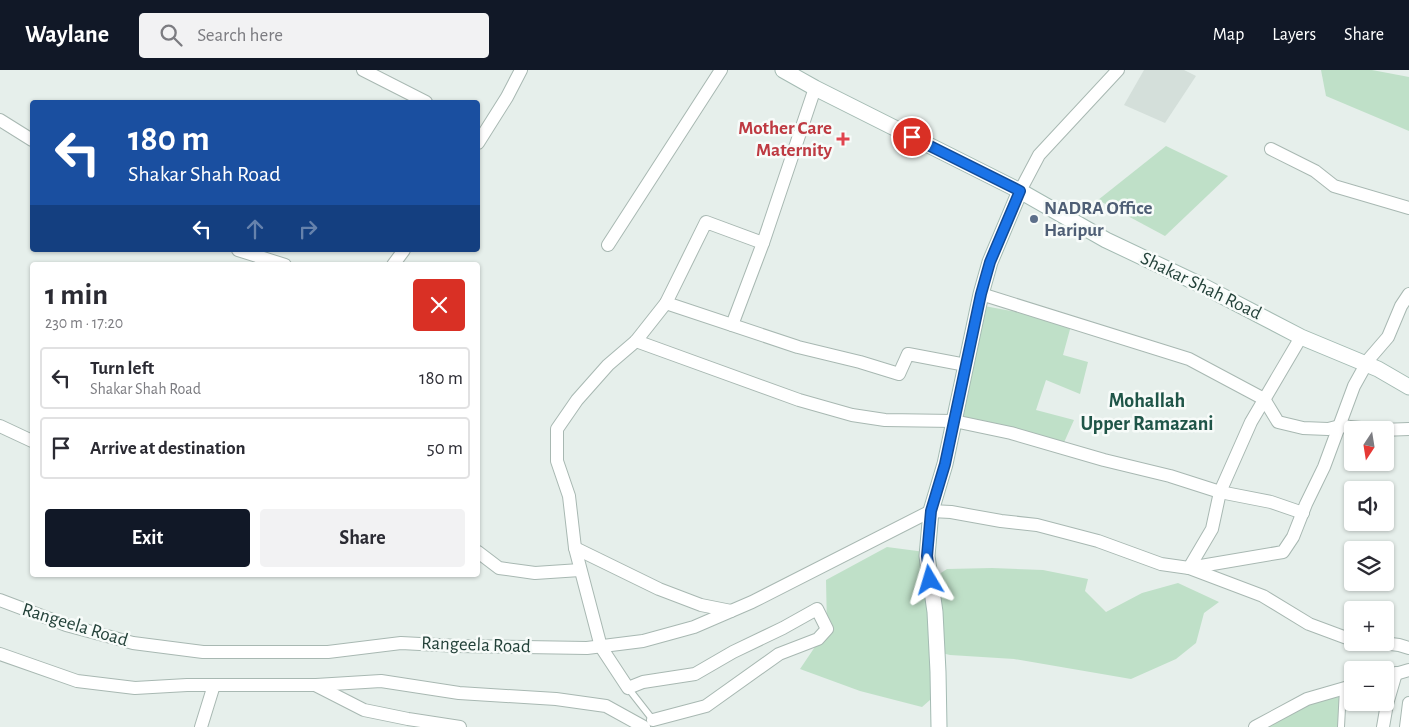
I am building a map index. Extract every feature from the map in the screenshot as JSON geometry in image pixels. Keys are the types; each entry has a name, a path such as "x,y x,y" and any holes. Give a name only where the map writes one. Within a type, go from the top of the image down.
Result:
{"main road":[{"name":"Shakar Shah Road","path":"783,70 1020,191 1106,240 1209,289 1301,337 1366,364 1409,387"},
{"path":"939,727 935,612 927,556 931,511 945,464 981,294 990,262 1020,191"}],"street":[{"path":"363,70 422,100"},
{"path":"480,135 507,97 521,70"},
{"path":"608,245 721,70"},
{"path":"1020,191 1039,155 1118,70"},
{"path":"732,325 763,243 815,88"},
{"path":"0,120 30,139"},
{"path":"1271,149 1315,170 1334,186 1409,208"},
{"path":"0,654 78,681 135,688 187,685 316,685 381,682 468,693 556,699 606,706 649,723 706,706 779,654 818,639 828,629 817,609 733,652 695,674 643,682 628,688 601,646 580,570 574,548 569,496 557,461 557,429 577,400 608,365 636,341 666,303 706,222 763,243"},
{"path":"244,252 276,262"},
{"path":"981,294 1189,359 1264,399 1278,422 1303,428 1320,429 1340,426 1381,430 1409,429"},
{"path":"1189,568 1283,552 1294,537 1324,467 1354,386 1366,364 1388,337 1409,294"},
{"path":"666,303 798,347 860,362 899,374 908,354 966,365"},
{"path":"1189,568 1212,529 1220,492 1251,422 1301,337"},
{"path":"636,341 799,400 852,415 885,420 954,421 1011,433 1104,460 1170,476 1220,492 1271,502 1303,513"},
{"path":"0,426 30,440"},
{"path":"931,511 951,512 1000,521 1037,525 1098,542 1161,564 1189,568 1263,596 1309,624 1344,637"},
{"name":"Rangeela Road","path":"0,600 66,625 133,643 203,652 328,652 401,643 587,648 642,641 694,627 752,602 931,511"},
{"path":"574,548 658,589 702,605 730,611"},
{"path":"480,554 498,568 535,573 580,570"},
{"path":"1394,644 1409,648"},
{"path":"1394,674 1409,670"},
{"path":"201,727 214,685"},
{"path":"316,685 364,710 460,727"},
{"path":"1255,727 1308,699 1344,688"},
{"path":"1406,727 1409,703"},
{"path":"1383,727 1386,711"}],"lane":[{"path":"628,688 649,723"},
{"path":"1341,727 1344,710"}],"shaded area":[{"path":"1144,70 1184,70 1196,76 1165,123 1124,105"}],"green space":[{"path":"1321,70 1372,70 1409,77 1409,131 1326,96"},
{"path":"1166,146 1228,176 1165,236 1098,200"},
{"path":"979,305 1072,322 1063,355 1088,362 1080,394 1046,380 1036,410 1074,420 1062,447 954,421"},
{"path":"887,547 925,552 930,580 947,569 992,568 1043,570 1088,579 1085,591 1106,612 1142,593 1178,583 1219,602 1204,613 1196,643 1176,659 1131,679 1014,659 950,655 937,652 938,693 922,707 860,691 800,669 827,629 826,580"},
{"path":"1343,689 1339,727 1255,727"}],"place":[{"name":"Mother Care Maternity","path":"843,139"},
{"name":"NADRA Office Haripur","path":"1034,219"}],"district":[{"name":"Mohallah Upper Ramazani","path":"1147,412"}],"route":[{"path":"912,137 1020,191 990,262 981,294 945,464 931,511 927,556 930,580"}]}
